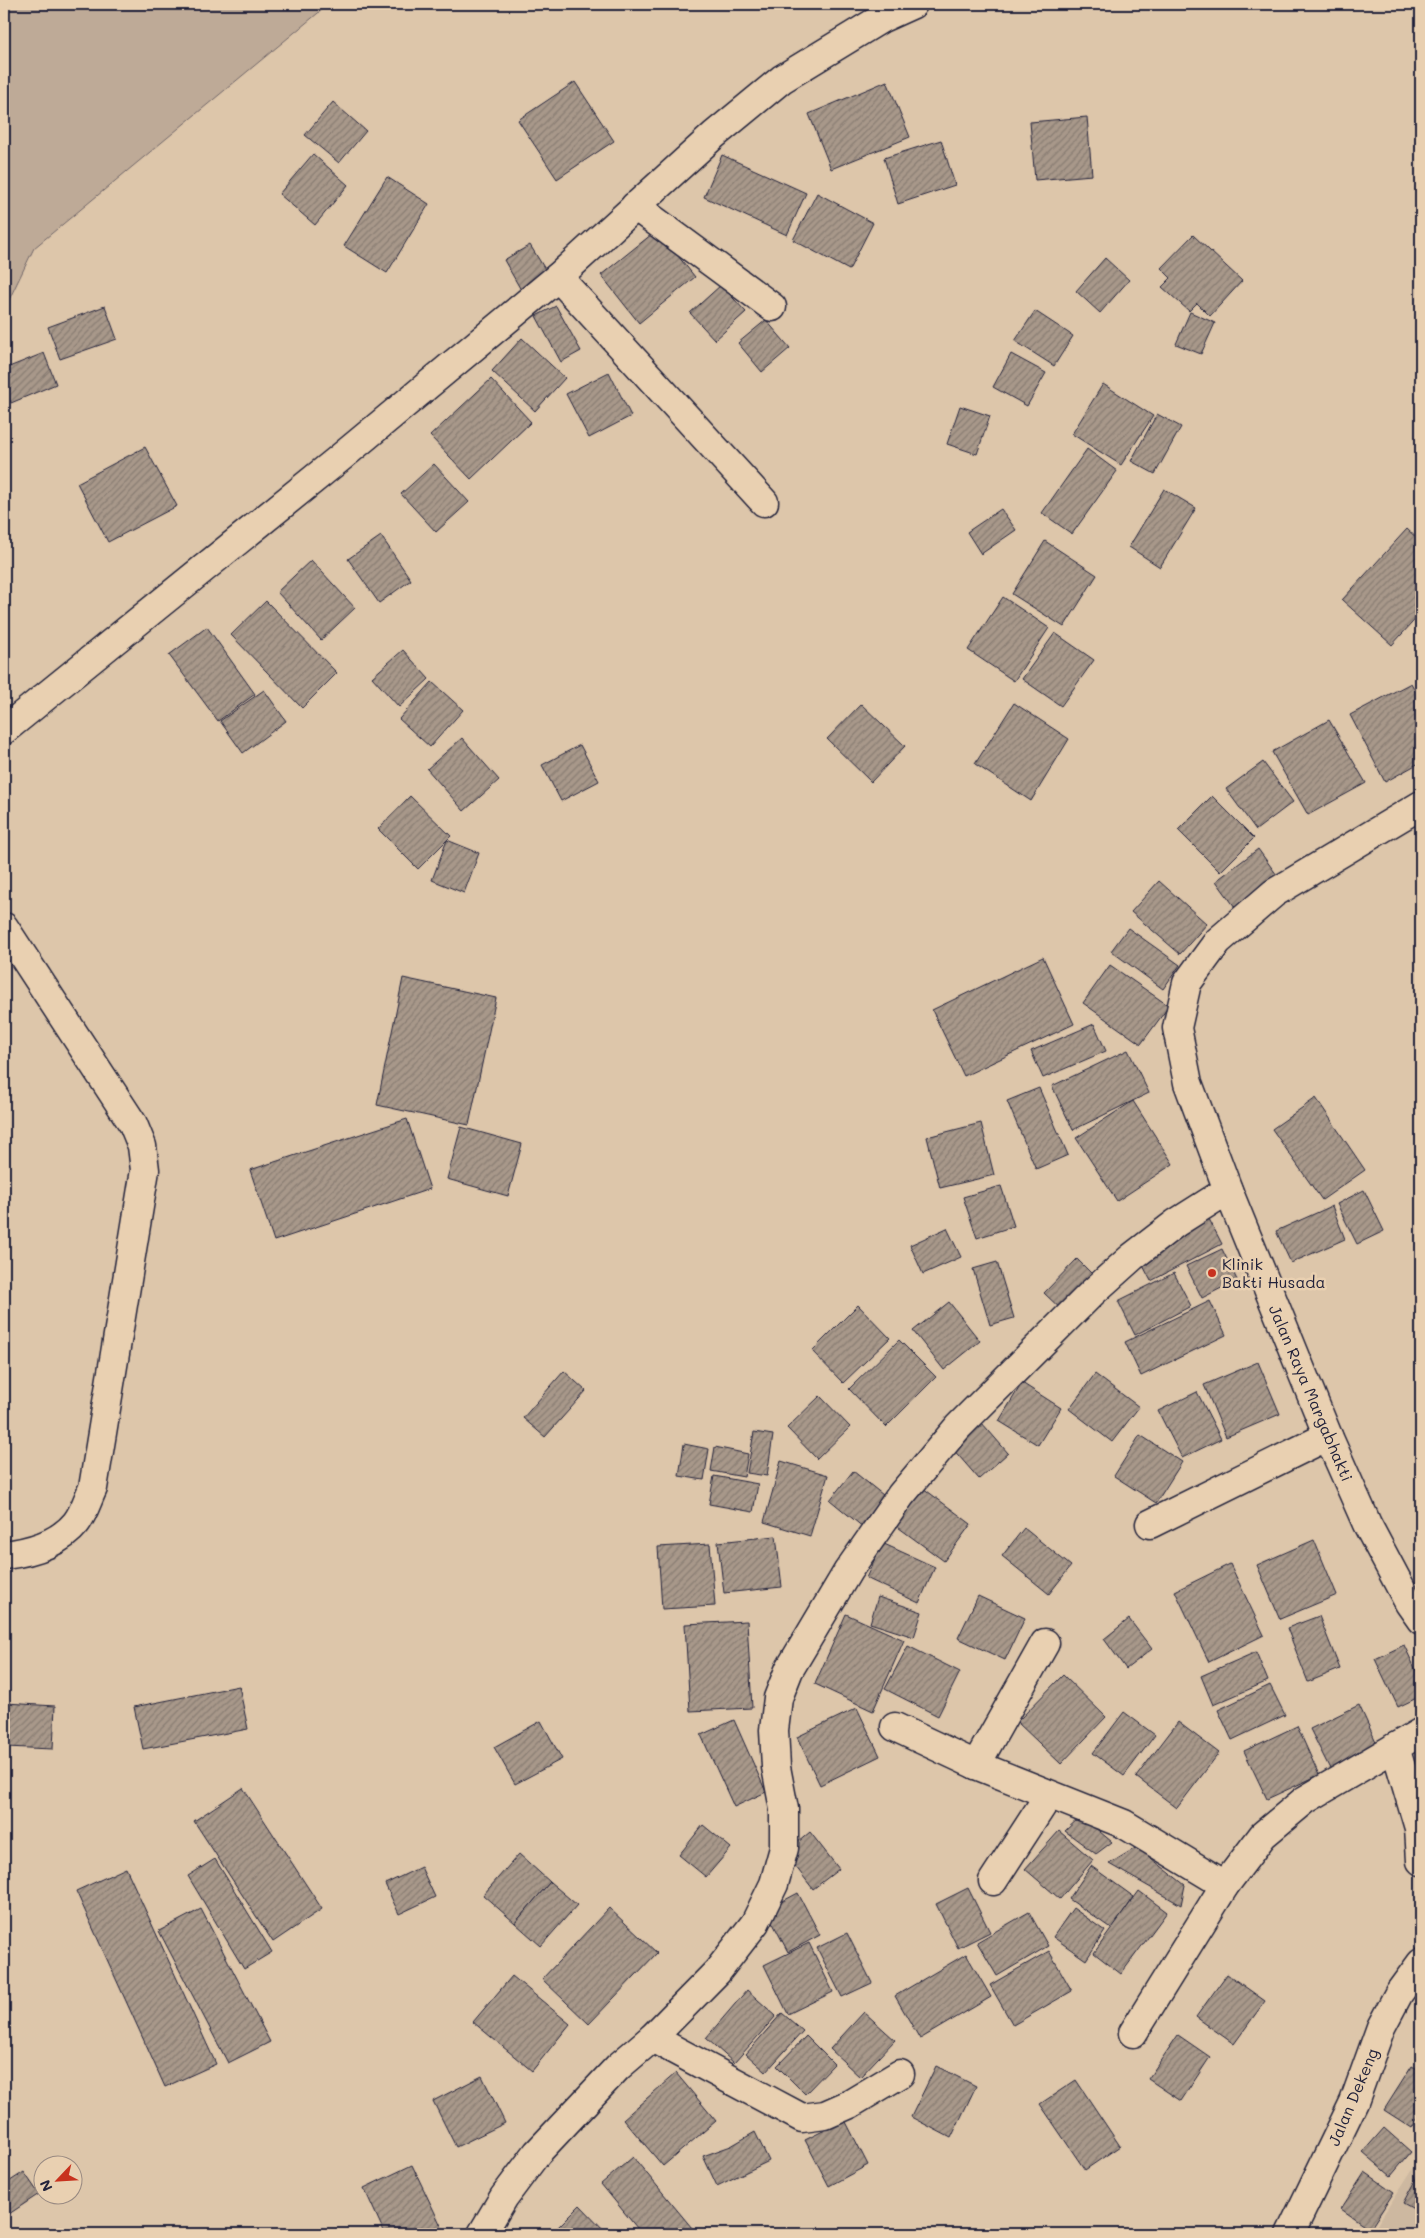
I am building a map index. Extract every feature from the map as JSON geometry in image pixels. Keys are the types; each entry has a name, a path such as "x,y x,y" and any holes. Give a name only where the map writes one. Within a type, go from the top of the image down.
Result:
{"street":[{"path":"4,730 340,458 558,277 714,135 782,79 882,18 913,4"},
{"path":"635,206 772,307"},
{"path":"558,277 764,502"},
{"name":"Jalan Raya Margabhakti","path":"1421,805 1274,894 1218,941 1187,983 1177,1028 1188,1083 1228,1190 1328,1436 1367,1524 1409,1603 1421,1620"},
{"path":"4,927 133,1124 142,1146 145,1170 93,1488 76,1522 52,1543 20,1553 4,1555"},
{"path":"482,2234 504,2197 537,2153 618,2067 652,2038 717,1972 755,1924 774,1884 784,1848 784,1809 776,1766 774,1730 778,1698 789,1670 848,1571 901,1495 958,1427 1094,1292 1132,1257 1176,1223 1228,1190"},
{"path":"1150,1524 1328,1436"},
{"path":"976,1765 1045,1643"},
{"path":"895,1727 976,1765 1124,1824 1225,1885"},
{"path":"1133,2033 1225,1885 1263,1835 1281,1818 1305,1800 1421,1732"},
{"path":"1395,1747 1419,1828 1421,1862"},
{"path":"993,1881 1049,1795"},
{"name":"Jalan Dekeng","path":"1290,2234 1354,2102 1381,2027 1399,1993 1421,1963"},
{"path":"652,2038 802,2118 825,2115 850,2104 900,2074"}],"shaded area":[{"path":"4,4 329,4 34,248 4,310"},
{"path":"1421,2156 1421,2172 1419,2171 1403,2203 1421,2213 1421,2234 1371,2234"}],"building":[{"path":"887,81 910,137 831,169 809,114"},
{"path":"575,82 614,141 557,179 518,120"},
{"path":"333,102 366,131 339,163 305,135"},
{"path":"1087,117 1092,175 1035,180 1030,122"},
{"path":"941,140 955,185 898,204 884,158"},
{"path":"313,154 348,185 315,225 279,194"},
{"path":"722,155 806,193 787,235 704,197"},
{"path":"387,177 429,204 387,273 344,246"},
{"path":"817,193 873,223 849,270 793,240"},
{"path":"657,230 695,277 639,323 601,275"},
{"path":"1193,235 1242,281 1210,316 1197,303 1189,311 1162,287 1171,278 1161,268"},
{"path":"530,245 548,274 521,290 504,260"},
{"path":"1105,258 1129,280 1100,313 1076,291"},
{"path":"721,285 746,312 715,340 690,313"},
{"path":"105,306 117,339 60,359 48,327"},
{"path":"556,306 581,351 561,362 536,316"},
{"path":"1035,311 1073,336 1054,366 1015,341"},
{"path":"1190,312 1215,323 1201,354 1176,344"},
{"path":"766,320 790,348 762,372 738,343"},
{"path":"522,338 565,378 535,411 492,371"},
{"path":"44,353 56,384 11,403 4,386 4,369"},
{"path":"1011,354 1046,373 1027,406 993,387"},
{"path":"609,372 631,416 589,438 566,394"},
{"path":"491,379 531,422 471,479 430,436"},
{"path":"1103,384 1153,416 1121,465 1072,434"},
{"path":"960,406 990,416 977,454 947,444"},
{"path":"1157,414 1181,427 1155,474 1131,461"},
{"path":"145,447 177,506 108,542 77,483"},
{"path":"1087,449 1117,471 1072,534 1042,513"},
{"path":"434,464 469,502 436,532 401,494"},
{"path":"1164,489 1196,508 1160,567 1129,547"},
{"path":"1001,509 1016,530 981,554 967,532"},
{"path":"1407,529 1421,542 1421,613 1392,645 1342,600"},
{"path":"381,536 411,580 379,603 348,559"},
{"path":"1045,541 1097,575 1064,627 1012,594"},
{"path":"311,560 355,608 321,640 277,592"},
{"path":"1003,597 1049,628 1014,681 968,650"},
{"path":"266,601 337,673 302,708 231,635"},
{"path":"207,627 255,694 218,721 169,655"},
{"path":"1055,633 1094,660 1061,706 1022,679"},
{"path":"403,650 429,679 399,707 372,677"},
{"path":"432,682 463,710 430,747 399,719"},
{"path":"1411,683 1421,701 1421,762 1385,782 1350,715"},
{"path":"264,690 286,721 243,753 220,721"},
{"path":"1014,703 1069,739 1031,801 975,764"},
{"path":"861,704 905,746 871,782 827,739"},
{"path":"1329,720 1366,783 1308,815 1272,752"},
{"path":"462,738 499,780 464,811 427,769"},
{"path":"580,745 599,781 561,801 542,765"},
{"path":"1263,762 1293,802 1256,830 1226,789"},
{"path":"410,796 451,836 418,869 378,829"},
{"path":"1212,796 1254,838 1220,872 1178,830"},
{"path":"447,840 479,853 464,893 432,880"},
{"path":"1258,849 1282,882 1240,914 1216,881"},
{"path":"1159,881 1207,924 1180,954 1131,912"},
{"path":"1128,928 1180,965 1163,989 1111,951"},
{"path":"1043,957 1074,1024 964,1076 932,1010"},
{"path":"1110,965 1169,1006 1141,1044 1083,1003"},
{"path":"403,978 496,998 469,1125 377,1105"},
{"path":"1094,1024 1106,1051 1043,1078 1031,1051"},
{"path":"1128,1050 1149,1093 1073,1130 1052,1086"},
{"path":"1039,1088 1068,1155 1036,1169 1007,1101"},
{"path":"1316,1098 1365,1170 1322,1200 1272,1129"},
{"path":"1133,1101 1173,1164 1117,1201 1076,1138"},
{"path":"407,1119 430,1189 274,1241 250,1170"},
{"path":"981,1123 994,1175 940,1188 927,1137"},
{"path":"461,1127 522,1144 508,1196 447,1179"},
{"path":"1001,1186 1014,1226 977,1238 963,1197"},
{"path":"1364,1190 1384,1231 1357,1244 1337,1204"},
{"path":"1332,1206 1345,1239 1291,1263 1276,1231"},
{"path":"1208,1217 1222,1244 1151,1281 1137,1254"},
{"path":"947,1228 961,1257 923,1274 910,1245"},
{"name":"Klinik Bakti Husada","path":"1222,1249 1237,1280 1202,1298 1186,1266"},
{"path":"1077,1259 1098,1280 1066,1314 1044,1293"},
{"path":"997,1262 1014,1318 990,1325 973,1269"},
{"path":"1174,1273 1191,1306 1135,1335 1118,1301"},
{"path":"1210,1301 1226,1335 1141,1376 1125,1342"},
{"path":"949,1302 980,1341 944,1370 913,1331"},
{"path":"858,1305 890,1338 843,1383 812,1351"},
{"path":"899,1340 936,1377 886,1427 849,1389"},
{"path":"1258,1362 1280,1414 1226,1437 1204,1385"},
{"path":"564,1371 586,1391 545,1437 523,1418"},
{"path":"1095,1374 1139,1407 1112,1442 1069,1409"},
{"path":"1022,1383 1061,1408 1038,1445 999,1421"},
{"path":"1197,1392 1221,1439 1182,1458 1158,1411"},
{"path":"820,1396 850,1427 817,1459 787,1428"},
{"path":"982,1423 1008,1453 979,1479 952,1448"},
{"path":"754,1432 773,1435 767,1476 747,1473"},
{"path":"1140,1435 1182,1462 1156,1503 1114,1476"},
{"path":"684,1444 709,1449 704,1480 679,1476"},
{"path":"715,1447 748,1454 744,1477 711,1471"},
{"path":"781,1461 828,1475 810,1536 764,1522"},
{"path":"853,1471 888,1499 864,1528 830,1500"},
{"path":"714,1476 758,1484 753,1512 709,1504"},
{"path":"919,1485 971,1524 944,1561 891,1522"},
{"path":"1024,1528 1071,1566 1049,1594 1002,1556"},
{"path":"776,1536 782,1587 724,1593 718,1542"},
{"path":"1314,1540 1337,1595 1280,1619 1257,1565"},
{"path":"882,1543 935,1567 919,1603 866,1578"},
{"path":"710,1544 715,1606 662,1609 658,1547"},
{"path":"1230,1564 1264,1635 1209,1662 1175,1591"},
{"path":"978,1596 1025,1618 1005,1660 958,1638"},
{"path":"878,1597 922,1612 914,1637 870,1623"},
{"path":"846,1614 904,1640 873,1711 815,1684"},
{"path":"1319,1616 1340,1669 1308,1682 1287,1628"},
{"path":"1129,1619 1152,1649 1126,1669 1104,1639"},
{"path":"747,1621 752,1708 690,1711 685,1624"},
{"path":"1404,1645 1421,1681 1421,1696 1398,1707 1375,1659"},
{"path":"908,1646 960,1672 938,1716 885,1689"},
{"path":"1256,1652 1268,1681 1213,1705 1201,1676"},
{"path":"1063,1675 1106,1717 1061,1764 1017,1722"},
{"path":"1270,1685 1285,1715 1232,1740 1218,1710"},
{"path":"239,1686 248,1729 143,1749 134,1707"},
{"path":"6,1703 55,1706 53,1749 5,1747"},
{"path":"1359,1705 1379,1748 1331,1771 1310,1729"},
{"path":"857,1708 880,1756 820,1785 797,1737"},
{"path":"1124,1712 1155,1735 1124,1776 1093,1753"},
{"path":"734,1720 766,1792 734,1807 701,1735"},
{"path":"541,1721 562,1759 515,1784 494,1747"},
{"path":"1178,1722 1219,1753 1177,1808 1136,1777"},
{"path":"1297,1726 1319,1775 1267,1799 1244,1751"},
{"path":"243,1788 322,1909 273,1942 194,1821"},
{"path":"1081,1816 1112,1842 1096,1854 1065,1831"},
{"path":"703,1825 731,1848 706,1877 679,1855"},
{"path":"1059,1831 1093,1860 1060,1899 1025,1869"},
{"path":"810,1832 839,1869 813,1889 785,1853"},
{"path":"1137,1847 1185,1885 1181,1905 1109,1864"},
{"path":"519,1854 550,1882 515,1923 483,1895"},
{"path":"215,1859 272,1952 244,1969 188,1876"},
{"path":"1091,1866 1134,1897 1112,1929 1069,1899"},
{"path":"421,1867 435,1897 399,1914 385,1884"},
{"path":"126,1868 216,2064 165,2087 76,1891"},
{"path":"550,1882 577,1905 541,1946 515,1923"},
{"path":"968,1888 990,1932 958,1948 936,1904"},
{"path":"1139,1891 1167,1912 1121,1974 1094,1953"},
{"path":"798,1893 820,1935 788,1952 766,1910"},
{"path":"609,1908 657,1953 589,2024 542,1979"},
{"path":"1073,1908 1105,1931 1086,1960 1053,1937"},
{"path":"201,1909 270,2042 228,2063 159,1931"},
{"path":"1029,1912 1048,1946 997,1976 977,1942"},
{"path":"847,1933 872,1983 842,1997 817,1948"},
{"path":"809,1943 833,1992 788,2014 764,1965"},
{"path":"1049,1951 1072,1991 1013,2025 990,1985"},
{"path":"966,1954 991,1997 920,2039 895,1996"},
{"path":"1227,1974 1265,2001 1234,2044 1196,2017"},
{"path":"512,1976 570,2024 532,2071 473,2022"},
{"path":"747,1990 776,2016 734,2063 706,2038"},
{"path":"864,2012 895,2040 860,2077 830,2049"},
{"path":"782,2013 803,2031 766,2072 746,2054"},
{"path":"1178,2035 1210,2057 1181,2101 1148,2079"},
{"path":"806,2036 834,2064 805,2094 777,2066"},
{"path":"936,2066 976,2086 951,2138 911,2117"},
{"path":"1412,2066 1421,2071 1421,2112 1412,2128 1384,2110"},
{"path":"676,2073 716,2121 663,2166 623,2119"},
{"path":"482,2076 505,2123 456,2147 433,2101"},
{"path":"1076,2080 1120,2146 1085,2170 1040,2104"},
{"path":"845,2120 868,2165 829,2186 805,2140"},
{"path":"1384,2128 1411,2152 1391,2176 1363,2152"},
{"path":"755,2132 769,2161 717,2186 703,2156 731,2146"},
{"path":"633,2157 697,2234 642,2234 601,2184"},
{"path":"412,2165 445,2234 385,2234 364,2188"},
{"path":"24,2172 32,2184 32,2199 6,2216 4,2213 4,2185"},
{"path":"1365,2172 1394,2192 1370,2229 1341,2209"},
{"path":"1421,2172 1421,2213 1403,2203"},
{"path":"580,2205 608,2234 551,2234"}],"place":[{"name":"Klinik Bakti Husada","path":"1212,1273"}]}
